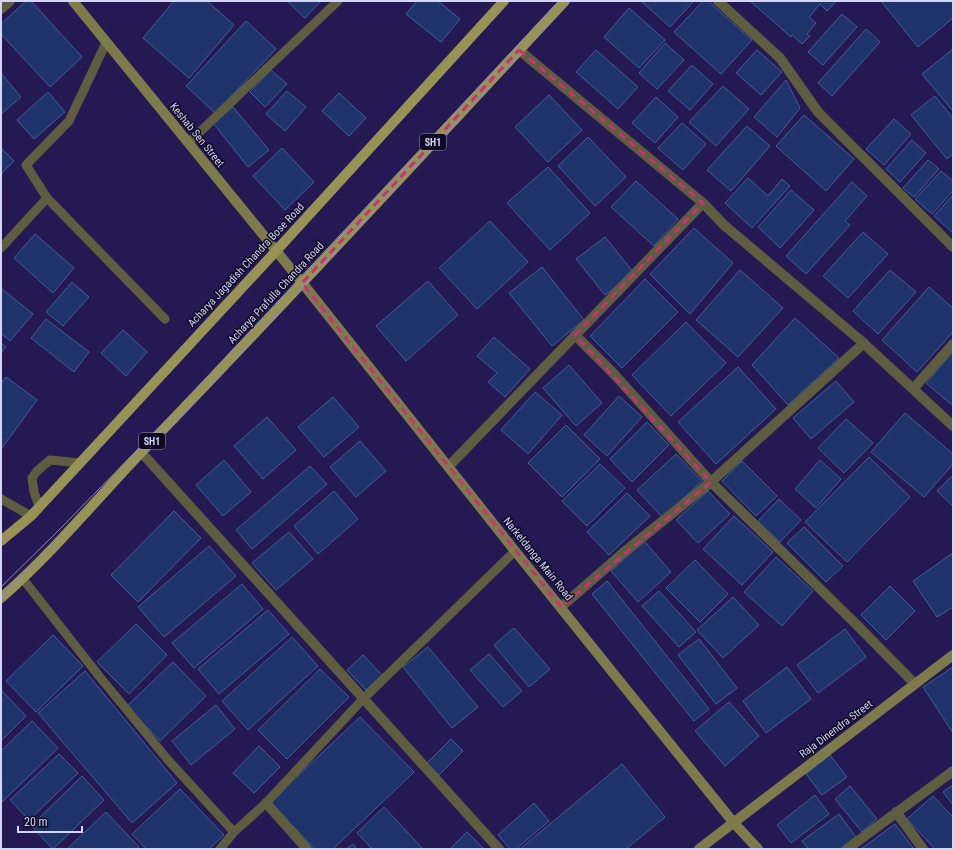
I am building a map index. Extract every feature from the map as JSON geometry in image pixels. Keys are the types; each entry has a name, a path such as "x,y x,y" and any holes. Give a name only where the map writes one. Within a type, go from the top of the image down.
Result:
{"main road":[{"name":"Keshab Sen Street","path":"74,1 106,43 302,283"},
{"name":"Acharya Jagadish Chandra Bose Road","path":"1,541 31,516 504,1"},
{"name":"Acharya Prafulla Chandra Road","path":"1,598 23,579 141,452 249,340 565,1"},
{"name":"Narkeldanga Main Road","path":"302,283 733,822 758,849"},
{"name":"Raja Dinendra Street","path":"699,849 953,655"}],"street":[{"path":"1,9 10,1"},
{"path":"718,1 780,58 818,112 953,247"},
{"path":"519,50 703,203 724,225 864,343 953,426"},
{"path":"449,466 703,203"},
{"path":"575,335 615,375 711,482 915,684"},
{"path":"560,607 623,553 711,482 864,343"},
{"path":"913,389 953,344"},
{"path":"141,452 499,849"},
{"path":"847,849 953,771"},
{"path":"266,803 307,849"},
{"path":"896,812 923,849"}],"lane":[{"path":"188,143 338,1"},
{"path":"106,43 70,121 26,165 47,198 165,319"},
{"path":"1,248 47,198"},
{"path":"39,506 34,492 32,478 37,471 50,460 80,463"},
{"path":"1,499 31,516"},
{"path":"220,849 234,832 266,803 363,699 515,551"},
{"path":"23,579 98,676 168,760 234,832"}],"highlighted area":[{"path":"519,50 703,203 575,335 711,482 561,607 302,283"}],"building":[{"path":"26,1 31,1 82,57 50,87 1,34 1,24"},
{"path":"174,1 207,1 234,25 189,78 143,38"},
{"path":"287,1 321,1 305,18"},
{"path":"417,1 438,1 460,19 441,42 406,14"},
{"path":"641,1 694,1 670,27"},
{"path":"703,1 708,1 752,40 721,74 674,32"},
{"path":"750,1 836,1 827,11 820,4 809,17 816,23 807,34 810,36 802,44 792,35 791,37"},
{"path":"881,1 953,1 953,18 918,47"},
{"path":"629,8 665,40 639,68 604,37"},
{"path":"842,14 857,27 823,65 808,52"},
{"path":"246,21 276,49 215,113 186,86"},
{"path":"866,29 880,42 832,96 818,83"},
{"path":"665,43 684,60 657,89 639,73"},
{"path":"953,49 953,111 922,74"},
{"path":"596,50 638,87 618,109 576,72"},
{"path":"757,50 782,72 761,95 736,73"},
{"path":"692,65 713,84 690,110 668,91"},
{"path":"271,70 287,84 265,107 250,92"},
{"path":"1,73 21,97 1,114"},
{"path":"786,80 800,108 777,137 754,117"},
{"path":"723,86 749,109 716,146 689,122"},
{"path":"287,91 306,107 285,131 266,114"},
{"path":"48,92 65,112 34,139 17,120"},
{"path":"339,93 366,118 349,136 322,111"},
{"path":"549,95 582,130 548,162 515,127"},
{"path":"935,96 953,118 953,154 947,159 911,115"},
{"path":"656,97 678,117 655,143 632,123"},
{"path":"233,107 269,150 248,167 213,123"},
{"path":"804,115 854,159 826,191 776,146"},
{"path":"894,119 911,134 884,165 866,149"},
{"path":"682,123 706,144 683,170 658,148"},
{"path":"747,126 770,146 731,191 707,170"},
{"path":"588,137 626,177 595,206 558,166"},
{"path":"912,140 926,153 900,182 886,169"},
{"path":"1,148 14,161 1,174"},
{"path":"282,148 314,182 285,210 253,176"},
{"path":"928,160 939,169 914,197 903,188"},
{"path":"548,167 590,213 550,250 507,203"},
{"path":"941,171 953,181 953,191 932,214 915,199"},
{"path":"748,178 768,196 782,179 790,186 752,228 725,203"},
{"path":"636,181 678,219 654,246 611,207"},
{"path":"852,182 867,196 845,221 850,225 806,274 786,256"},
{"path":"791,190 814,210 780,248 758,227"},
{"path":"953,195 953,233 934,216"},
{"path":"490,221 528,262 477,309 439,268"},
{"path":"694,228 733,263 690,314 650,274"},
{"path":"863,232 888,254 848,298 823,276"},
{"path":"35,234 74,268 53,293 14,258"},
{"path":"605,237 634,273 605,295 576,259"},
{"path":"542,267 584,320 552,346 509,293"},
{"path":"740,270 783,308 738,357 696,320"},
{"path":"890,270 916,292 878,334 853,311"},
{"path":"645,279 678,312 622,368 590,336"},
{"path":"428,281 458,315 406,361 376,326"},
{"path":"72,282 89,297 63,326 46,312"},
{"path":"929,287 953,308 953,332 917,372 882,340"},
{"path":"1,288 33,314 10,341 1,333"},
{"path":"795,318 839,358 788,405 752,365"},
{"path":"46,319 89,352 74,372 31,338"},
{"path":"686,322 726,363 671,416 632,375"},
{"path":"123,330 147,352 126,376 101,353"},
{"path":"494,337 530,369 505,397 488,382 497,373 477,356"},
{"path":"1,343 6,347 1,353"},
{"path":"953,352 953,405 952,405 926,383"},
{"path":"569,365 602,403 576,426 543,388"},
{"path":"738,367 776,409 716,464 678,422"},
{"path":"6,377 37,400 1,449 1,383"},
{"path":"836,381 854,402 811,439 793,418"},
{"path":"535,392 562,415 528,454 501,430"},
{"path":"619,396 642,417 607,456 584,435"},
{"path":"333,397 359,427 324,457 298,427"},
{"path":"905,413 953,454 953,464 924,497 871,452"},
{"path":"267,417 296,450 263,479 234,446"},
{"path":"846,419 873,443 844,473 818,448"},
{"path":"647,422 669,445 632,482 610,459"},
{"path":"566,425 600,459 562,497 528,463"},
{"path":"360,441 386,471 356,497 330,467"},
{"path":"676,454 702,481 663,518 637,490"},
{"path":"869,457 910,497 847,562 805,522"},
{"path":"224,460 251,492 223,516 196,485"},
{"path":"820,460 841,479 816,508 795,489"},
{"path":"742,461 777,496 756,516 722,481"},
{"path":"600,464 625,488 587,526 562,501"},
{"path":"310,466 327,484 252,549 236,530"},
{"path":"953,475 953,506 937,491"},
{"path":"334,491 358,519 318,554 294,526"},
{"path":"708,491 730,514 698,543 676,520"},
{"path":"627,493 650,516 609,555 587,532"},
{"path":"779,499 801,520 780,542 758,521"},
{"path":"174,511 201,538 138,602 111,575"},
{"path":"734,516 773,552 742,585 703,549"},
{"path":"804,527 843,566 826,582 787,543"},
{"path":"289,532 313,559 276,590 252,563"},
{"path":"644,541 671,572 638,602 611,571"},
{"path":"209,546 236,576 164,637 138,607"},
{"path":"953,553 953,607 937,617 913,581"},
{"path":"776,557 813,591 782,626 744,592"},
{"path":"695,560 728,594 700,622 666,588"},
{"path":"607,581 709,709 694,721 592,594"},
{"path":"242,584 263,609 194,668 172,643"},
{"path":"890,586 915,611 886,640 861,615"},
{"path":"659,591 696,632 679,647 642,606"},
{"path":"733,597 759,625 723,658 697,630"},
{"path":"268,610 289,634 219,694 198,669"},
{"path":"136,624 167,655 129,694 97,662"},
{"path":"514,628 550,669 529,687 494,645"},
{"path":"845,629 866,657 818,693 797,665"},
{"path":"53,635 83,666 36,712 6,681"},
{"path":"292,637 318,666 248,730 222,701"},
{"path":"699,639 737,688 716,704 678,655"},
{"path":"428,647 478,707 452,728 403,667"},
{"path":"489,654 522,691 503,707 470,670"},
{"path":"363,655 382,675 366,690 347,670"},
{"path":"173,662 206,696 160,741 127,706"},
{"path":"787,667 811,699 766,733 743,701"},
{"path":"953,667 953,733 923,687"},
{"path":"320,669 349,697 287,759 258,730"},
{"path":"85,671 177,783 132,823 38,713"},
{"path":"1,690 26,716 1,741"},
{"path":"729,702 759,736 725,766 695,731"},
{"path":"216,705 235,729 191,765 172,741"},
{"path":"360,717 414,772 333,849 315,849 270,802"},
{"path":"32,721 58,748 2,802 1,751"},
{"path":"451,739 463,751 439,775 427,763"},
{"path":"259,746 280,767 254,793 233,773"},
{"path":"59,754 78,773 29,820 10,800"},
{"path":"830,755 847,777 822,795 806,774"},
{"path":"622,764 665,817 626,849 520,849"},
{"path":"82,776 104,800 53,849 31,826"},
{"path":"953,785 953,805 943,792"},
{"path":"850,786 877,819 862,832 835,799"},
{"path":"180,789 224,835 209,849 146,849 132,834"},
{"path":"815,795 829,814 791,843 777,825"},
{"path":"933,796 953,817 953,849 935,849 907,819"},
{"path":"534,803 549,821 516,849 510,849 498,835"},
{"path":"384,807 423,849 372,849 357,833"},
{"path":"106,812 139,847 136,849 67,849"},
{"path":"839,814 856,837 840,849 808,849 802,841"},
{"path":"895,824 914,849 861,849"},
{"path":"467,832 484,849 450,849"},
{"path":"353,844 357,849 346,849"}],"tram line":[{"path":"1,587 180,406 559,1"},
{"path":"1,598 186,411 570,1"}]}
